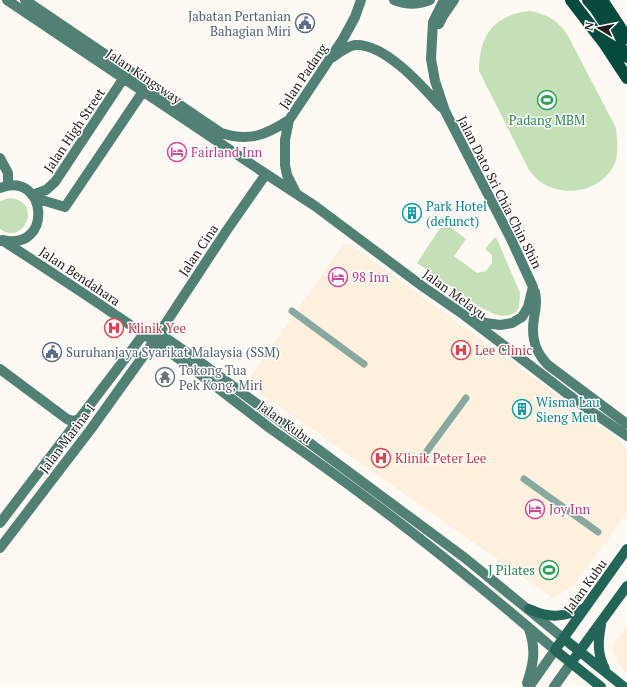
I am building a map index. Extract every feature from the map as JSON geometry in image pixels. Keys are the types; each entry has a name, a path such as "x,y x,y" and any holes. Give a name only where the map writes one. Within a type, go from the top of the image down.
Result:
{"highway":[{"path":"571,0 604,42 627,78"},
{"path":"588,0 595,8 627,57"},
{"path":"602,0 627,38"}],"main road":[{"name":"Jalan Kubu","path":"601,687 555,650 627,550"},
{"path":"571,663 627,586"},
{"path":"529,609 542,615 554,616 575,612 585,608"},
{"path":"603,619 598,650 601,662 606,672"},
{"name":"Jalan Kubu","path":"563,638 624,687"}],"street":[{"name":"Jalan Kingsway","path":"7,0 127,74"},
{"name":"Jalan Kingsway","path":"25,0 266,174"},
{"name":"Jalan Padang","path":"297,193 287,175 285,165 285,140 289,120 343,39 355,17 361,0"},
{"path":"394,0 405,4 418,4 430,0"},
{"name":"Jalan Dato Sri Chia Chin Shin","path":"444,0 433,22 430,48 435,81 445,111 511,239 533,286 532,298 528,307 522,317 512,323 500,325 486,323 464,315"},
{"path":"430,48 442,16 454,0"},
{"name":"Jalan Dato Sri Chia Chin Shin","path":"330,59 354,45 372,49 403,67 445,111"},
{"name":"Jalan High Street","path":"33,197 46,190 55,182 127,74"},
{"name":"Jalan Kingsway","path":"146,87 221,133 230,136 242,138 259,136 275,129 289,120"},
{"path":"0,158 8,173 4,187 21,187 33,197 64,207 146,87"},
{"name":"Jalan Melayu","path":"266,174 297,193 422,286 464,315 582,405 627,436"},
{"name":"Jalan Cina","path":"156,337 266,174"},
{"path":"1,240 12,242 19,241 25,238 35,228 39,215 38,208 33,197"},
{"name":"Jalan Bendahara","path":"1,240 143,335"},
{"path":"533,286 536,297 533,327 535,346 540,357 548,365 627,424"},
{"path":"292,311 364,364"},
{"path":"143,335 156,337"},
{"name":"Jalan Marina 1","path":"0,523 143,335"},
{"name":"Jalan Marina 1","path":"0,548 91,428 156,337"},
{"name":"Jalan Kubu","path":"156,337 388,499 465,558 563,638"},
{"name":"Jalan Kubu","path":"156,337 459,569 555,650"},
{"path":"0,369 67,419 72,421 80,419"},
{"path":"426,451 466,398"},
{"path":"524,479 598,532"},
{"path":"527,687 534,652 533,641 528,626"},
{"path":"527,687 555,650"},
{"path":"554,687 571,663"}],"shaded area":[{"path":"348,243 619,440 627,451 627,513 574,585 553,598 246,383 343,245"},
{"path":"627,626 627,673 622,669 611,648"}],"green space":[{"name":"Padang MBM","path":"530,11 551,18 567,34 616,128 616,161 608,174 601,181 592,186 572,191 562,190 551,188 540,182 534,176 529,170 479,71 482,47 491,29 498,22 507,17 517,13"},
{"path":"9,198 20,201 26,206 28,213 27,221 23,228 16,232 9,233 0,229 0,201"},
{"path":"444,222 466,239 454,256 477,273 486,271 492,263 492,255 485,249 495,237 497,239 520,293 519,307 516,312 510,315 502,316 492,313 480,307 417,263"}],"place":[{"name":"Jabatan Pertanian Bahagian Miri","path":"305,23"},
{"name":"Padang MBM","path":"547,100"},
{"name":"Fairland Inn","path":"177,152"},
{"name":"Park Hotel (defunct)","path":"412,213"},
{"name":"98 Inn","path":"338,277"},
{"name":"Klinik Yee","path":"114,328"},
{"name":"Lee Clinic","path":"461,350"},
{"name":"Suruhanjaya Syarikat Malaysia (SSM)","path":"52,352"},
{"name":"Tokong Tua Pek Kong, Miri","path":"165,377"},
{"name":"Wisma Lau Sieng Meu","path":"522,409"},
{"name":"Klinik Peter Lee","path":"381,458"},
{"name":"Joy Inn","path":"535,509"},
{"name":"J Pilates","path":"549,570"}]}
